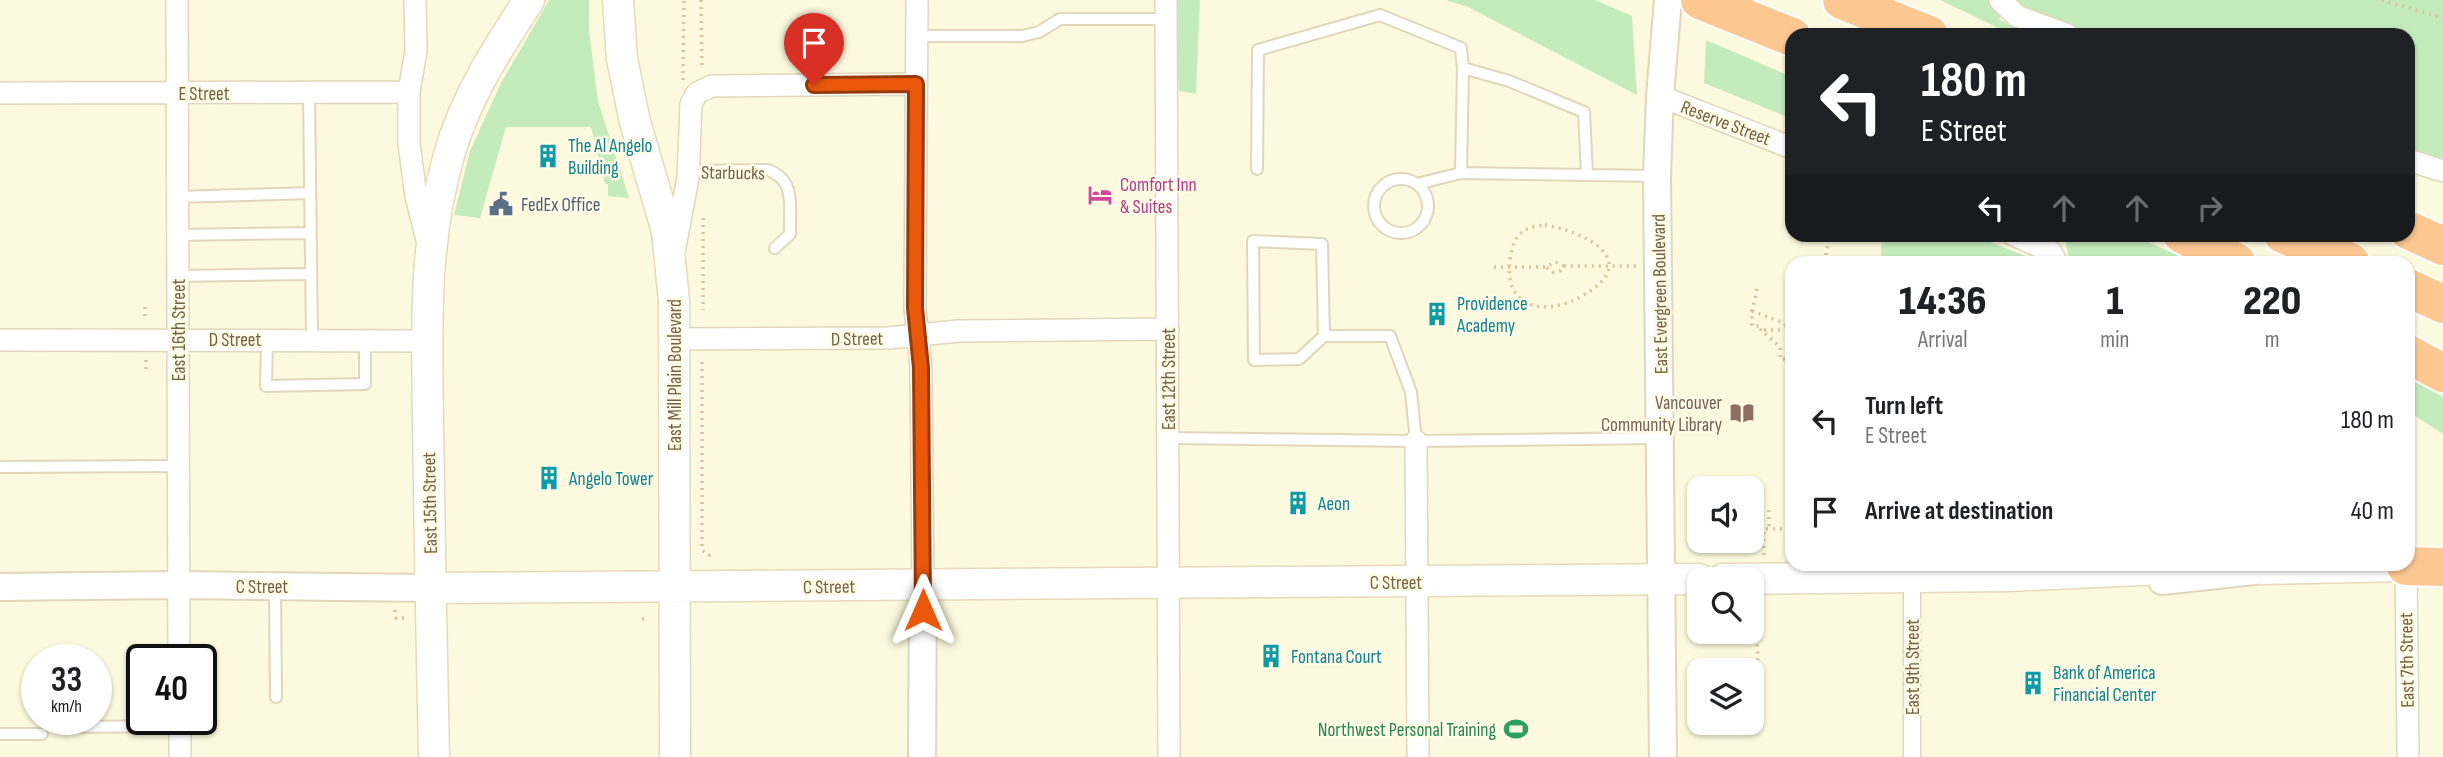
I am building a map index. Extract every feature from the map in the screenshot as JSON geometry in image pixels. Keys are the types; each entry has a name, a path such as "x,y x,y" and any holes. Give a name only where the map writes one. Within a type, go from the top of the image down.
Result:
{"highway":[{"path":"1842,0 1912,28"},
{"path":"1867,0 1917,28"},
{"path":"1702,2 1785,34"},
{"path":"2415,216 2443,223"},
{"path":"2415,233 2443,246"},
{"path":"2197,242 2224,256"},
{"path":"2302,242 2336,256"},
{"path":"2415,291 2443,304"},
{"path":"2415,358 2443,373"},
{"path":"2415,565 2443,567"}],"main road":[{"name":"East 15th Street","path":"434,757 427,341 429,249 435,207 456,134 485,67 528,0"},
{"name":"East Mill Plain Boulevard","path":"618,0 622,60 635,122 667,231 672,261 675,757"},
{"path":"1765,579 1912,578 2029,571"},
{"name":"C Street","path":"431,588 1687,579"}],"street":[{"name":"East 16th Street","path":"177,0 179,644"},
{"name":"East 15th Street","path":"415,0 416,51 409,92 409,144 414,183 429,249"},
{"path":"917,0 915,308 921,368 922,757"},
{"name":"East Evergreen Boulevard","path":"1663,757 1657,176 1668,0"},
{"path":"2000,0 2017,16 2049,28"},
{"name":"East 12th Street","path":"1166,9 1169,757"},
{"path":"672,261 683,209 698,96 916,84"},
{"name":"Reserve Street","path":"1661,84 1785,145"},
{"name":"E Street","path":"0,93 409,92"},
{"path":"2415,162 2443,171"},
{"path":"2029,242 2051,252 2053,256"},
{"name":"D Street","path":"673,339 888,338 959,331 1168,330"},
{"name":"D Street","path":"0,340 427,341"},
{"path":"1416,441 1418,757"},
{"name":"East 7th Street","path":"2406,571 2408,757"},
{"name":"East 9th Street","path":"1912,578 1912,757"},
{"name":"C Street","path":"0,587 179,585 431,588"},
{"path":"180,735 180,757"}],"lane":[{"path":"916,36 1023,36 1039,33 1060,19 1166,9"},
{"path":"1258,169 1258,50 1380,15 1461,48 1461,173"},
{"path":"1463,68 1509,81 1584,112 1587,175"},
{"path":"309,92 312,339"},
{"name":"Starbucks","path":"688,171 768,170 785,179 789,187 790,234 775,248"},
{"path":"1417,184 1427,198 1427,216 1422,224 1407,233 1389,230 1377,217 1374,209 1384,185 1401,179 1417,184 1461,173 1657,176"},
{"path":"177,197 310,193"},
{"path":"178,235 310,233"},
{"path":"1324,336 1322,244 1253,242 1254,360 1299,359 1324,336 1390,336 1411,392 1416,441"},
{"path":"178,276 311,274"},
{"path":"267,339 266,386 365,384 365,339"},
{"path":"1168,438 1416,441 1660,438"},
{"path":"0,467 179,466"},
{"path":"275,586 276,697"},
{"path":"0,734 21,734"}],"path":[{"path":"684,0 683,95 698,96"},
{"path":"2382,0 2443,18"},
{"path":"1545,225 1560,228 1589,241 1608,258 1611,266 1608,274 1589,292 1560,305 1545,308 1520,300 1513,287 1509,267 1512,247 1520,234 1531,227 1545,225"},
{"path":"1494,267 1546,267 1555,262 1564,266 1611,266"},
{"path":"1546,267 1557,272 1564,266"},
{"path":"1758,289 1752,311 1752,327 1761,326 1761,330 1780,347 1780,359 1785,359"},
{"path":"145,307 145,320"},
{"path":"1752,311 1785,324"},
{"path":"1761,330 1785,328"},
{"path":"146,357 146,369"},
{"path":"702,362 702,550 709,555 709,559"},
{"path":"1769,510 1769,529"},
{"path":"1765,579 1764,529 1785,528"},
{"path":"396,608 396,618 407,618"}],"green space":[{"path":"549,0 589,0 589,30 598,101 629,198 608,196 608,184 605,184 591,127 506,127 480,218 454,215 470,151 501,83"},
{"path":"1174,0 1200,0 1196,94 1179,91"},
{"path":"1446,0 1595,0 1632,16 1637,95 1468,7"},
{"path":"1940,0 2443,0 2443,171 2415,161 2415,28 2053,28 2007,8 1999,19 2015,28 1998,28"},
{"path":"1706,40 1785,74 1785,116 1704,83"},
{"path":"1881,242 1990,242 2025,256 1881,256"},
{"path":"2066,242 2148,242 2179,256 2069,256"},
{"path":"2415,381 2443,397 2443,434 2415,416"}],"place":[{"name":"The Al Angelo Building","path":"548,156"},
{"name":"Comfort Inn & Suites","path":"1100,195"},
{"name":"FedEx Office","path":"501,204"},
{"name":"Providence Academy","path":"1437,314"},
{"name":"Vancouver Community Library","path":"1742,413"},
{"name":"Angelo Tower","path":"549,478"},
{"name":"Aeon","path":"1298,503"},
{"name":"Fontana Court","path":"1271,656"},
{"name":"Bank of America Financial Center","path":"2033,683"},
{"name":"Northwest Personal Training","path":"1516,729"}],"route":[{"path":"814,85 916,84 915,308 921,368 923,610"}]}
